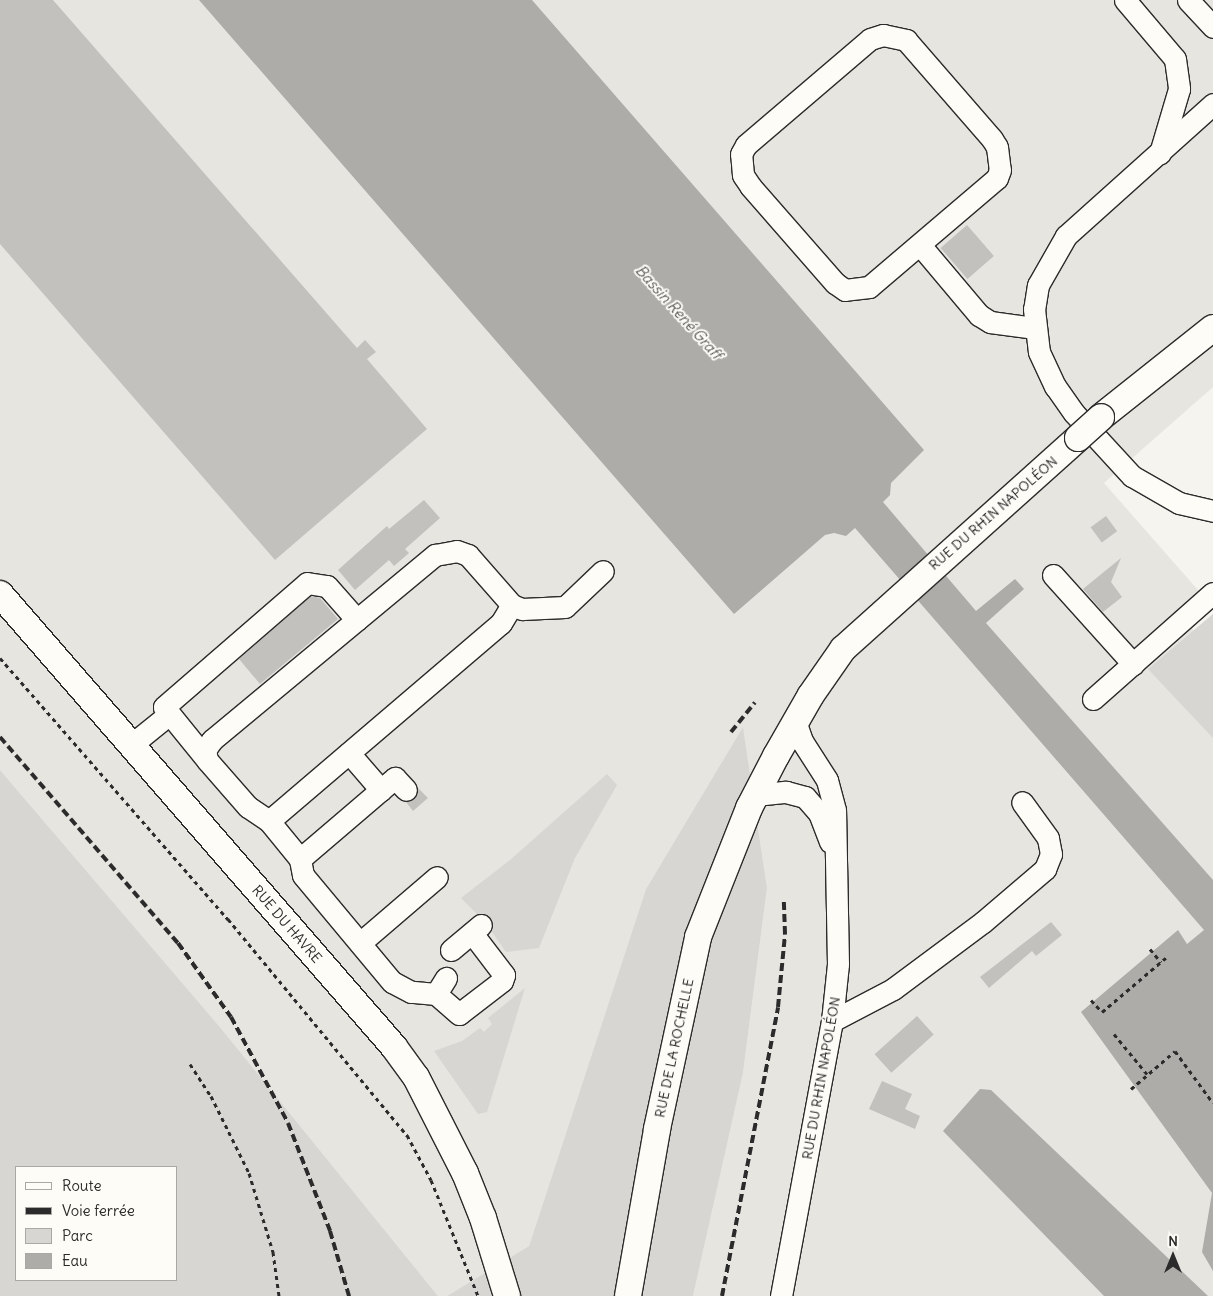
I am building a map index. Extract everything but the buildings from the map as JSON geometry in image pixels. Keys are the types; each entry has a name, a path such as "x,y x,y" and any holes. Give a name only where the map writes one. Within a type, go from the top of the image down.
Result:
{"main road":[{"name":"RUE DU RHIN NAPOLÉON","path":"752,801 795,721 843,649 900,595 1078,438 1213,328"},
{"name":"RUE DU HAVRE","path":"0,594 394,1047 416,1077 465,1174 483,1218 507,1296"},
{"name":"RUE DE LA ROCHELLE","path":"628,1296 691,967 712,898 752,801"}],"street":[{"path":"1125,0 1175,59 1179,89 1160,154"},
{"path":"1188,0 1213,27"},
{"path":"883,35 906,40 992,139 1000,159 997,178 920,245 869,287 845,290 835,283 751,187 743,175 740,162 746,146 870,39 883,35"},
{"path":"1213,104 1160,154 1066,236 1038,285 1034,328 1038,352 1055,386 1074,413 1132,476 1179,503 1213,511"},
{"path":"920,245 974,309 990,322 1034,328"},
{"path":"207,760 205,750 212,740 435,555 444,552 468,555 512,605 537,610 565,606 603,571"},
{"path":"1053,575 1133,664"},
{"path":"357,620 327,586 307,584 164,707 166,717 248,806 269,821 300,859 303,876 392,982 411,992 441,986 459,1014 502,981 504,975 476,929 450,950"},
{"path":"1093,699 1213,593"},
{"path":"269,821 501,623 512,605"},
{"path":"131,745 166,717"},
{"name":"RUE DU RHIN NAPOLÉON","path":"781,1296 832,1021 838,964 832,795 827,780 802,741 795,721"},
{"path":"349,753 380,790"},
{"path":"300,859 395,778 406,790"},
{"name":"RUE DU RHIN NAPOLÉON","path":"752,801 786,792 805,798 814,807 834,857"},
{"path":"832,1021 893,989 984,922 1045,869 1051,854 1048,838 1022,802"},
{"path":"360,943 437,877"}],"path":[{"path":"0,658 228,920 407,1135 431,1180 478,1296"},
{"path":"1150,949 1161,962"},
{"path":"1091,1000 1102,1012 1168,956"},
{"path":"1114,1034 1147,1074"},
{"path":"1131,1089 1175,1050 1213,1103"},
{"path":"190,1064 211,1096 249,1173 273,1252 279,1296"}],"shaded area":[{"path":"0,0 1213,0 1213,387 1104,483 1212,606 1189,625 1213,652 1213,1296 693,1296 743,1073 767,888 743,728 646,889 529,1246 447,1296 438,1296 219,1026 0,770"}],"green space":[{"path":"1213,614 1213,738 1148,669"},
{"path":"743,727 767,888 743,1073 693,1296 447,1296 529,1246 646,889"},
{"path":"0,770 219,1026 438,1296 0,1296"},
{"path":"607,774 617,785 575,858 539,948 506,952 485,922 461,898 510,860"},
{"path":"525,988 487,1112 478,1114 434,1051 462,1041 480,1028 484,1032 492,1024 488,1018"}],"water":[{"name":"Bassin René Graff","path":"199,0 532,0 924,450 891,483 890,495 883,502 976,611 1015,579 1024,589 986,623 1213,880 1213,1271 1202,1252 1212,1193 1081,1012 1178,930 1187,944 1204,930 855,528 846,536 834,533 825,535 734,614"},
{"path":"980,1089 991,1090 1208,1296 1104,1296 943,1131"}],"railway":[{"path":"731,732 755,702"},
{"path":"0,737 178,943 231,1017 288,1123 330,1231 349,1296"},
{"path":"722,1296 778,1007 785,934 784,900"}]}
